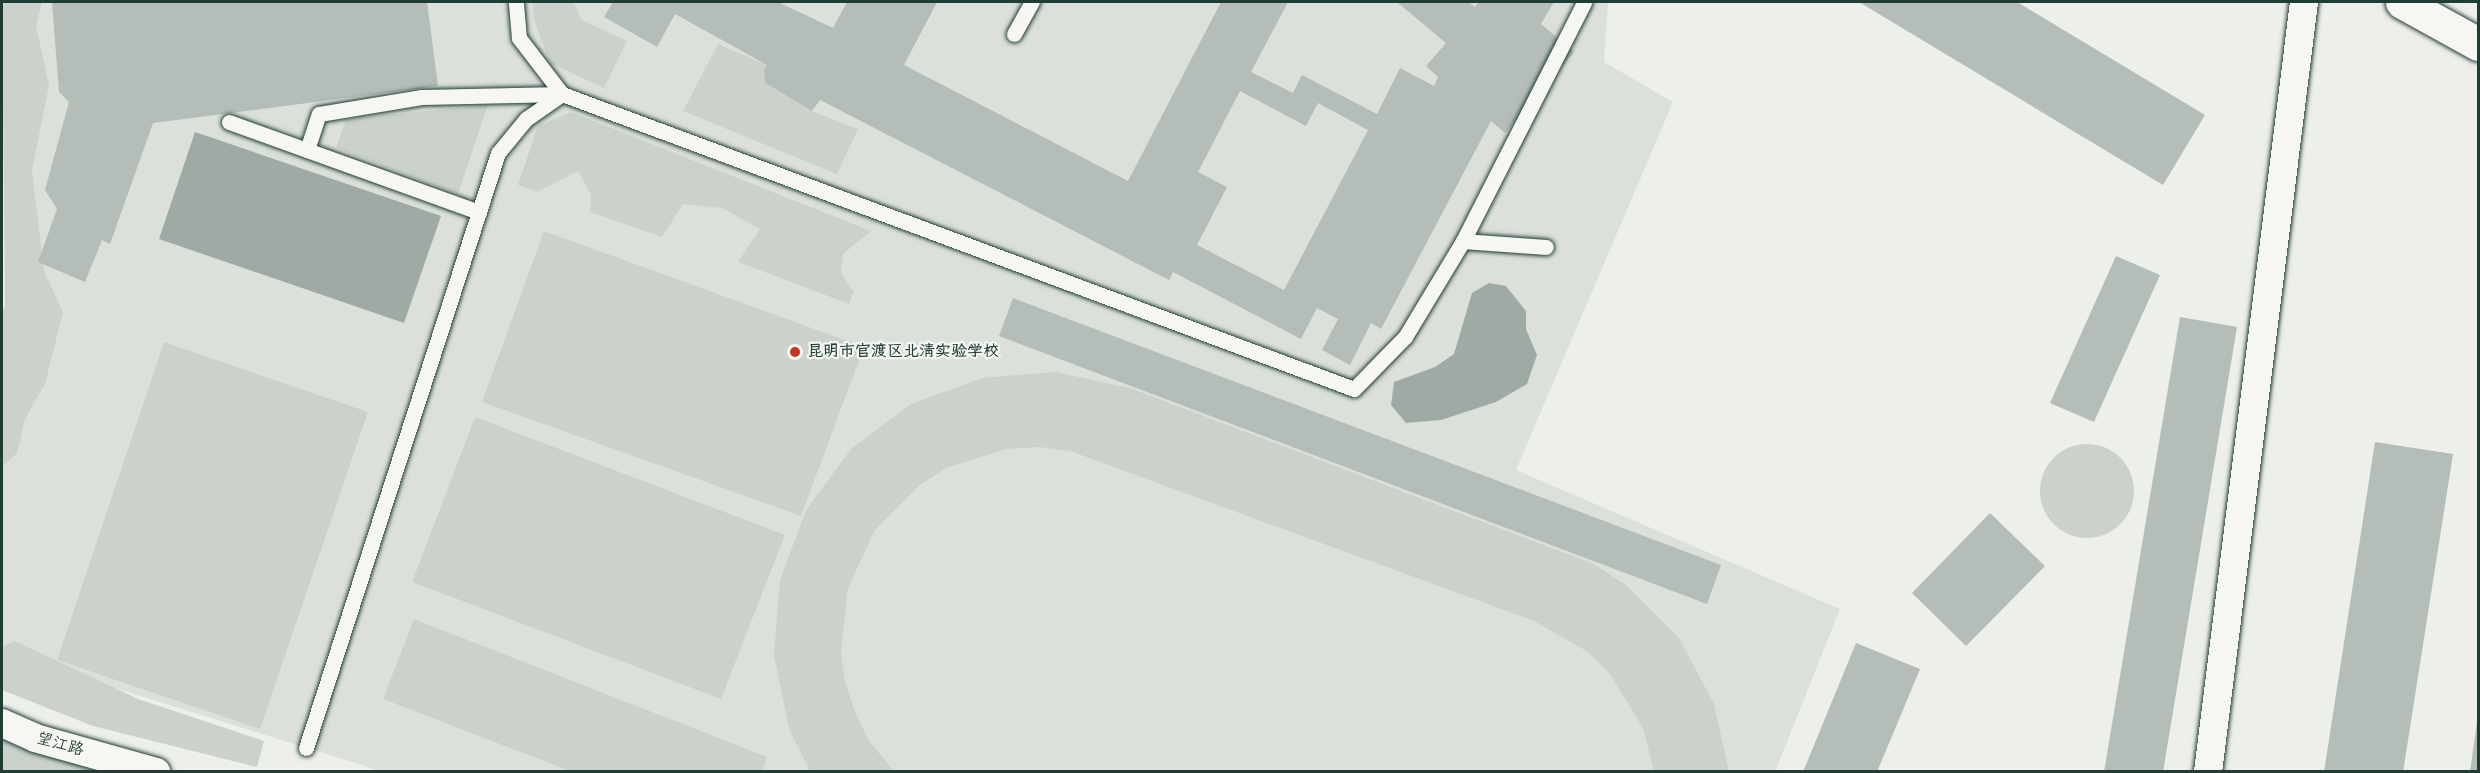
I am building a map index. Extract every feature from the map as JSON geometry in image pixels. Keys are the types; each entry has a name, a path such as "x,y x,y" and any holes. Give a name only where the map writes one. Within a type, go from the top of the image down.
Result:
{"street":[{"path":"2208,771 2304,2"},
{"path":"2402,2 2478,44"},
{"name":"望江路","path":"2,723 35,738 156,771"}],"lane":[{"path":"516,2 519,38 562,94"},
{"path":"1014,34 1032,2"},
{"path":"307,150 318,114 422,97 562,94 1354,389 1404,337 1463,241 1584,2"},
{"path":"306,748 498,153 526,119 562,94"},
{"path":"228,122 479,212"},
{"path":"1463,241 1546,247"}],"shaded area":[{"path":"2,2 42,2 36,26 49,85 32,171 44,271 63,312 45,384 25,419 17,453 2,467 2,312 5,306"},
{"name":"昆明市官渡区北清实验学校","path":"13,2 1608,2 1604,62 1673,102 1516,470 1840,609 1775,772 381,771 2,653 2,432"},
{"path":"533,2 573,2 582,20 627,41 604,88 550,63 534,20"},
{"path":"718,44 767,65 764,70 765,83 774,89 812,111 858,129 837,174 683,111"},
{"path":"488,105 458,194 336,148 346,119"},
{"path":"571,112 871,231 843,254 841,273 854,292 849,304 738,262 760,229 722,208 683,204 662,237 590,212 591,195 578,171 537,192 518,185 538,126"},
{"path":"195,132 441,216 404,323 159,239"},
{"path":"544,231 864,347 801,516 482,402"},
{"path":"1489,283 1506,286 1526,311 1526,329 1537,355 1527,384 1496,402 1441,420 1406,423 1391,405 1394,382 1435,367 1454,354 1472,293"},
{"path":"164,342 368,412 260,729 57,660"},
{"path":"1056,372 1130,388 1594,564 1626,585 1679,638 1714,704 1729,771 1654,771 1643,728 1610,674 1588,652 1534,621 1070,451 1039,447 1006,449 946,468 920,485 875,530 848,588 841,651 845,682 855,712 869,741 894,771 810,771 789,729 774,655 780,580 806,510 851,449 911,404 982,378"},
{"path":"475,417 785,535 721,699 412,582"},
{"path":"2087,444 2105,448 2120,458 2130,473 2134,491 2130,509 2120,524 2105,534 2087,538 2069,534 2054,524 2044,509 2040,491 2044,473 2054,458 2069,448"},
{"path":"414,619 767,757 762,771 570,771 383,699"},
{"path":"15,641 138,699 264,741 257,767 93,726 2,690 2,647"},
{"path":"2,718 105,771 2,771"}],"building":[{"path":"52,2 427,2 438,86 153,123 110,244 102,240 85,282 38,262 57,209 45,190 69,102 59,92"},
{"path":"613,2 778,2 833,28 847,2 937,2 904,65 1128,181 1221,2 1288,2 1251,72 1293,93 1302,75 1377,114 1400,68 1434,86 1438,77 1426,66 1446,43 1397,2 1469,2 1475,7 1478,2 1554,2 1541,24 1574,52 1505,133 1491,121 1381,329 1371,323 1350,365 1322,350 1338,319 1317,308 1301,339 1173,272 1169,280 820,100 812,111 765,83 764,70 767,65 675,14 657,47 604,17","holes":["1240,91 1306,126 1318,103 1368,130 1284,290 1197,245 1227,187 1198,172"]},
{"path":"1859,2 2017,2 2205,115 2163,185"},
{"path":"2116,256 2160,275 2094,422 2050,403"},
{"path":"1013,298 1721,565 1707,604 999,336"},
{"path":"2180,317 2237,327 2163,772 2104,772"},
{"path":"2375,442 2453,454 2403,772 2324,772"},
{"path":"1990,513 2045,566 1966,646 1912,593"},
{"path":"1856,643 1920,669 1877,772 1803,772"},
{"path":"2477,722 2478,772 2470,772"}],"place":[{"name":"昆明市官渡区北清实验学校","path":"795,352"}]}
